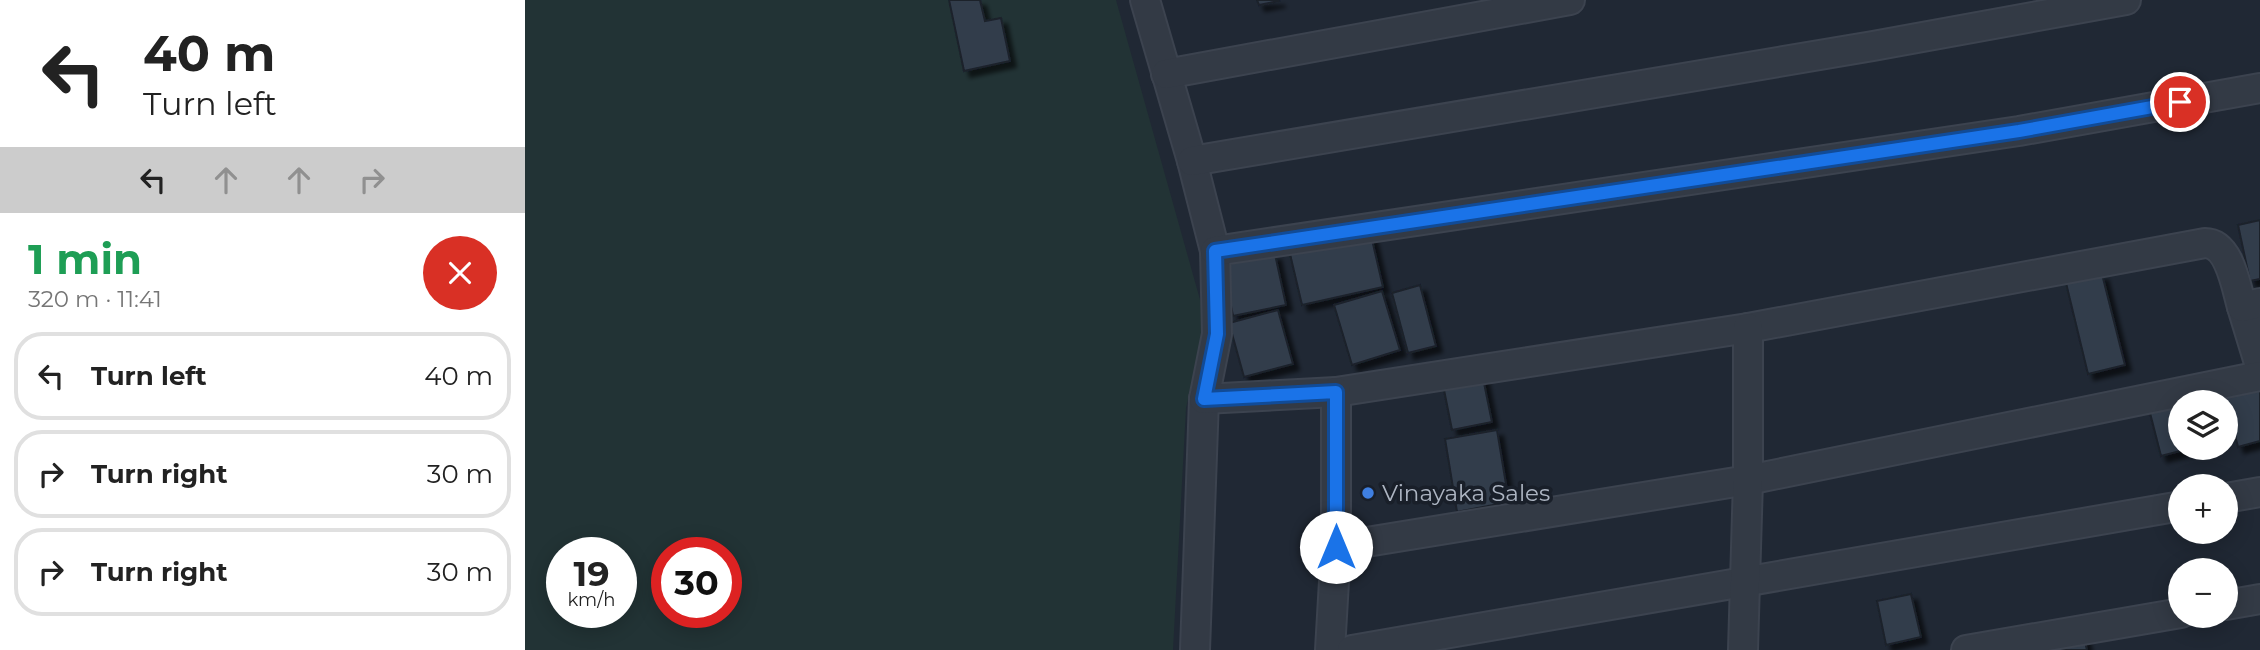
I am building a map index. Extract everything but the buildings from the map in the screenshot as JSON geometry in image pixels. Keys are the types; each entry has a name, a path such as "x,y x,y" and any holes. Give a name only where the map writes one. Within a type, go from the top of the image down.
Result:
{"street":[{"path":"1145,0 1215,251 1217,334 1204,399 1195,650"},
{"path":"1166,74 1570,0"},
{"path":"1192,162 2126,0"},
{"path":"1215,251 2019,131 2260,88"},
{"path":"1204,399 1336,392 1748,328 2205,243 2218,246 2225,253 2251,305 2260,366"},
{"path":"1743,650 1748,480 1748,328"},
{"path":"1336,547 1748,480 2260,376"},
{"path":"1330,650 1336,547 1336,392"},
{"path":"2238,496 2260,492"},
{"path":"1352,650 2168,508"},
{"path":"2238,603 2260,599"},
{"path":"1966,650 2168,614"}],"shaded area":[{"path":"525,0 1116,0 1206,321 1186,408 1173,650 525,650"}],"place":[{"name":"Vinayaka Sales","path":"1368,493"}],"route":[{"path":"1336,547 1336,392 1204,399 1217,334 1215,251 2019,131 2180,102"}]}
